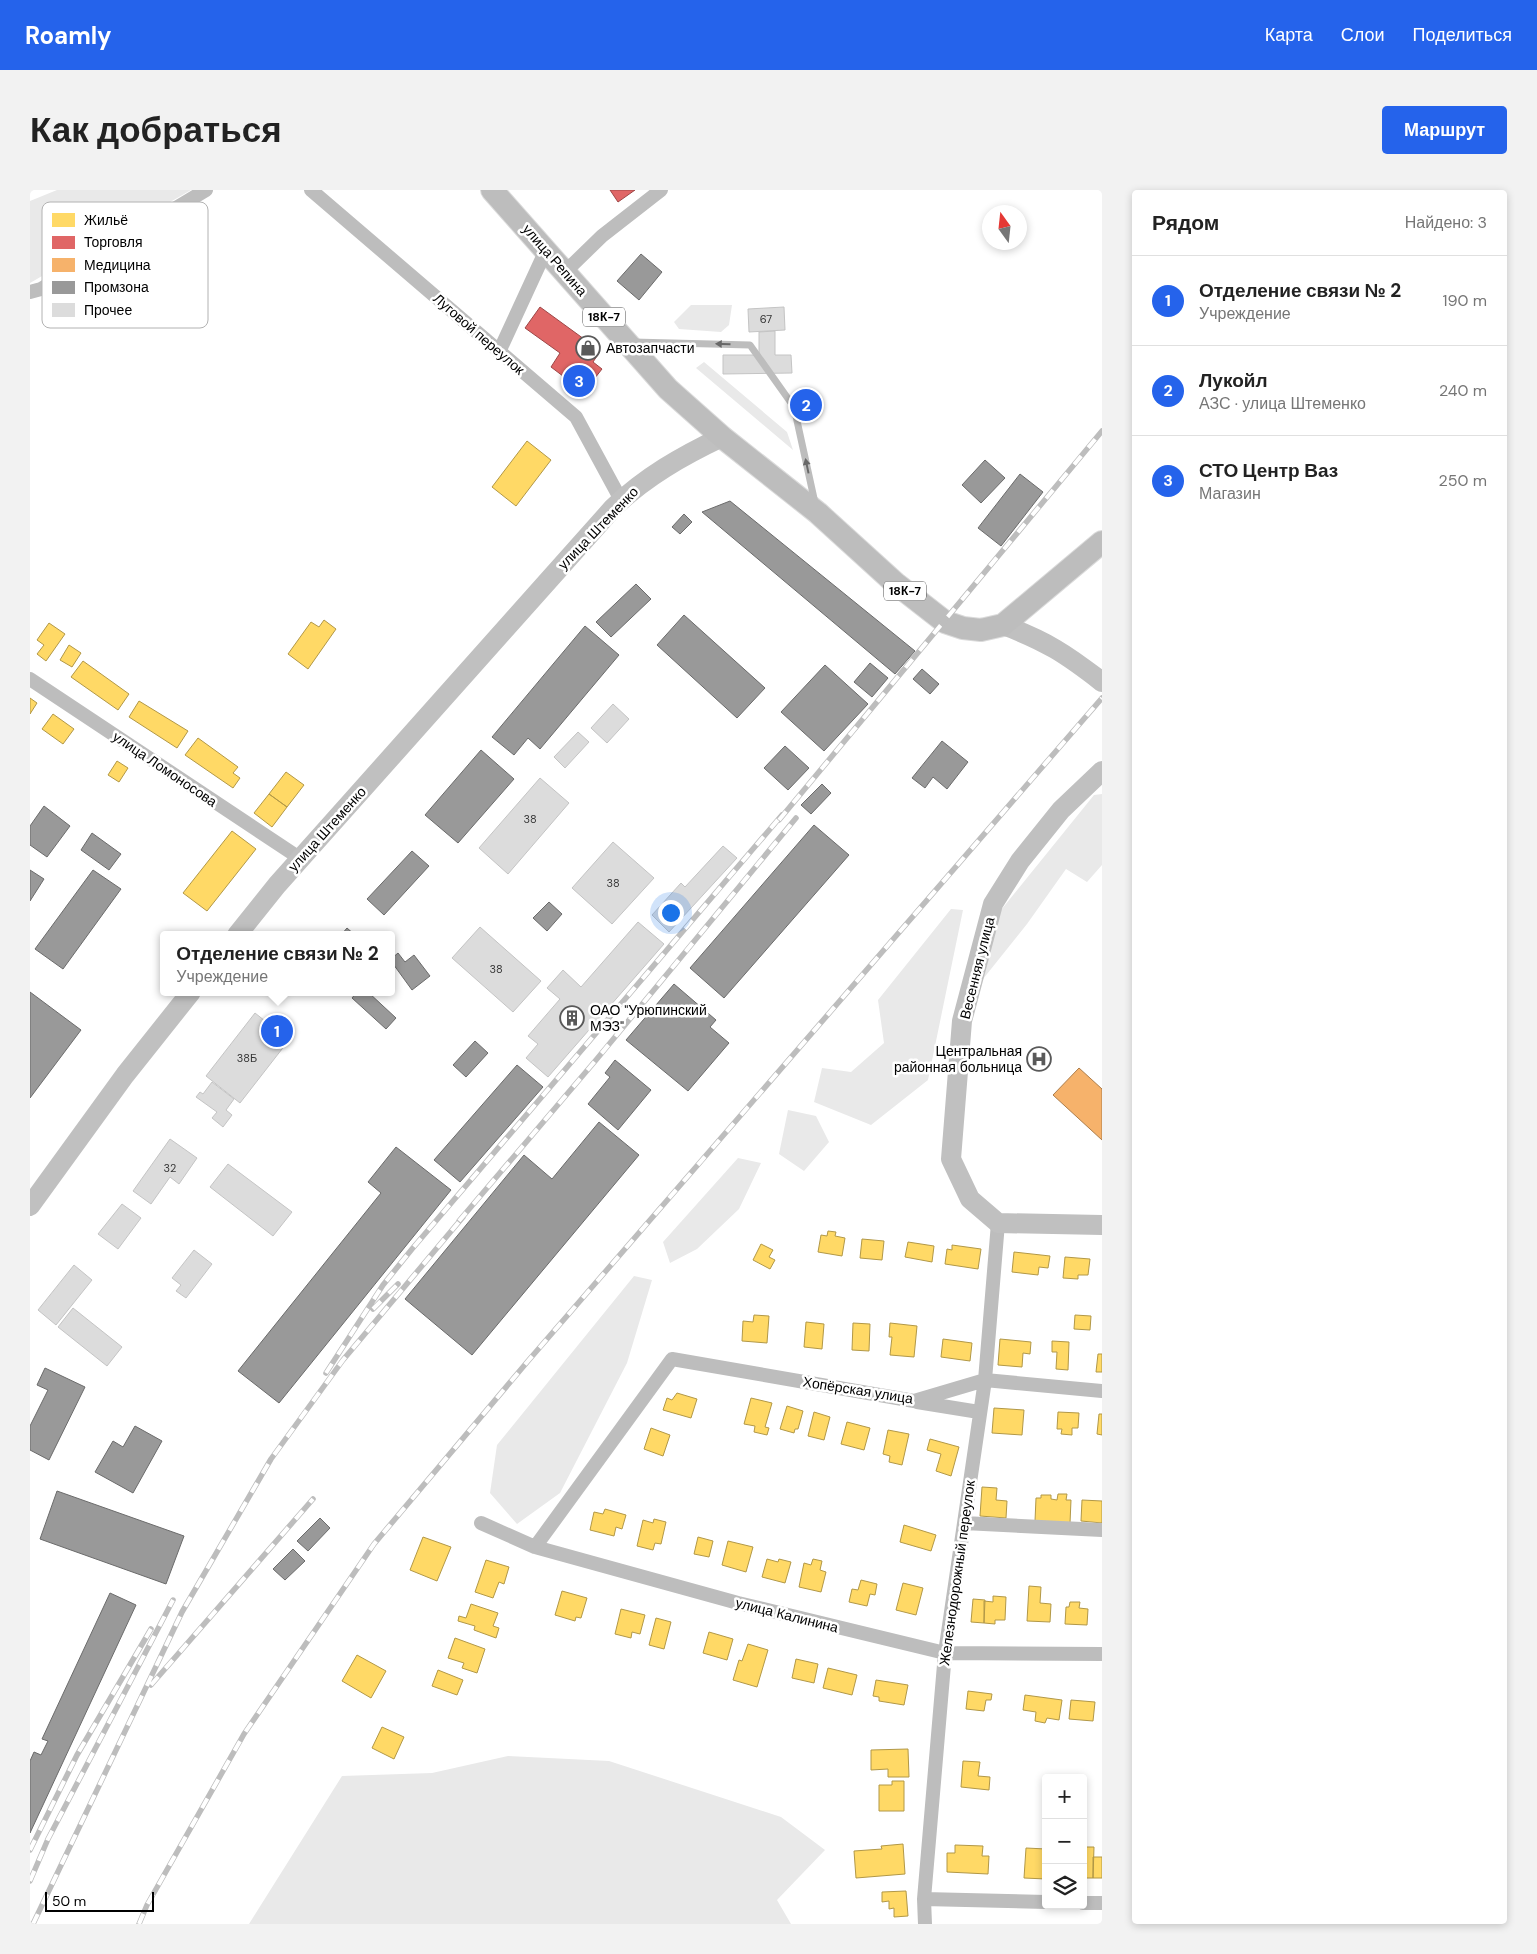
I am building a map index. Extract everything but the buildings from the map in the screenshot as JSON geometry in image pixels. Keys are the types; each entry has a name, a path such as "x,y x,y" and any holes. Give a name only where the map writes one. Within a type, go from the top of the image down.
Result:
{"main road":[{"name":"улица Репина","path":"492,190 624,342 668,389 722,437"},
{"name":"улица Штеменко","path":"240,931 301,859 621,500 655,473 685,455 722,437"},
{"name":"18К-7","path":"722,437 818,513 895,583 945,622 963,628 981,630 1003,625 1102,542"},
{"path":"1003,625 1050,644 1067,654 1102,682"},
{"name":"Весенняя улица","path":"998,1223 970,1200 951,1159 962,1020 993,904 1020,861 1061,810 1102,771"},
{"path":"30,1206 125,1075 188,996"},
{"path":"998,1223 1102,1225"}],"street":[{"path":"186,202 206,190"},
{"name":"Луговой переулок","path":"310,190 576,417 621,500"},
{"path":"565,272 602,236 661,190"},
{"path":"499,352 546,250"},
{"path":"30,292 42,288"},
{"name":"улица Ломоносова","path":"30,679 301,859"},
{"name":"Железнодорожный переулок","path":"925,1924 924,1899 945,1653 985,1380 998,1223"},
{"name":"Хопёрская улица","path":"535,1547 672,1359 914,1401 985,1380 1102,1391"},
{"path":"914,1401 979,1412"},
{"name":"улица Калинина","path":"481,1523 535,1547 738,1603 945,1653 1102,1654"},
{"path":"964,1523 1102,1530"},
{"path":"924,1899 1042,1902"},
{"path":"1087,1903 1102,1903"}],"lane":[{"path":"624,342 750,345 794,407 818,513"}],"shaded area":[{"path":"57,190 191,190 170,202 42,202 42,276 30,283 30,201"},
{"path":"691,305 732,305 729,325 721,332 679,329 674,322"},
{"path":"704,362 787,432 793,450 696,368"},
{"path":"1102,794 1102,865 1087,882 1066,869 1027,924 975,989 1001,910 1094,795"},
{"path":"951,909 963,910 928,1080 871,1125 814,1102 822,1068 851,1072 884,1043 878,1000"},
{"path":"788,1110 816,1116 829,1142 804,1171 779,1154"},
{"path":"738,1158 761,1163 739,1209 697,1249 670,1263 663,1242"},
{"path":"634,1276 652,1280 627,1363 560,1493 517,1524 490,1493 497,1445"},
{"path":"508,1756 609,1761 781,1817 825,1850 777,1900 791,1924 249,1924 342,1776 432,1773"}],"railway":[{"path":"779,820 1102,431"},
{"path":"139,1924 147,1905 244,1734 374,1544 528,1361 1102,698"},
{"path":"326,1373 383,1285 412,1249 782,815"},
{"path":"459,1221 596,1060 796,818"},
{"path":"33,1924 182,1612 271,1459 343,1360 463,1217"},
{"path":"373,1309 398,1284"},
{"path":"151,1685 313,1499"},
{"path":"30,1881 48,1839 173,1600"},
{"path":"30,1850 77,1755 151,1629"}],"place":[{"name":"Автозапчасти","path":"588,348"},
{"name":"СТО Центр Ваз","path":"579,381"},
{"name":"Лукойл","path":"806,405"},
{"name":"ОАО \"Урюпинский МЭЗ\"","path":"572,1018"},
{"name":"Отделение связи № 2","path":"277,1031"},
{"name":"Центральная районная больница","path":"1039,1059"}]}
